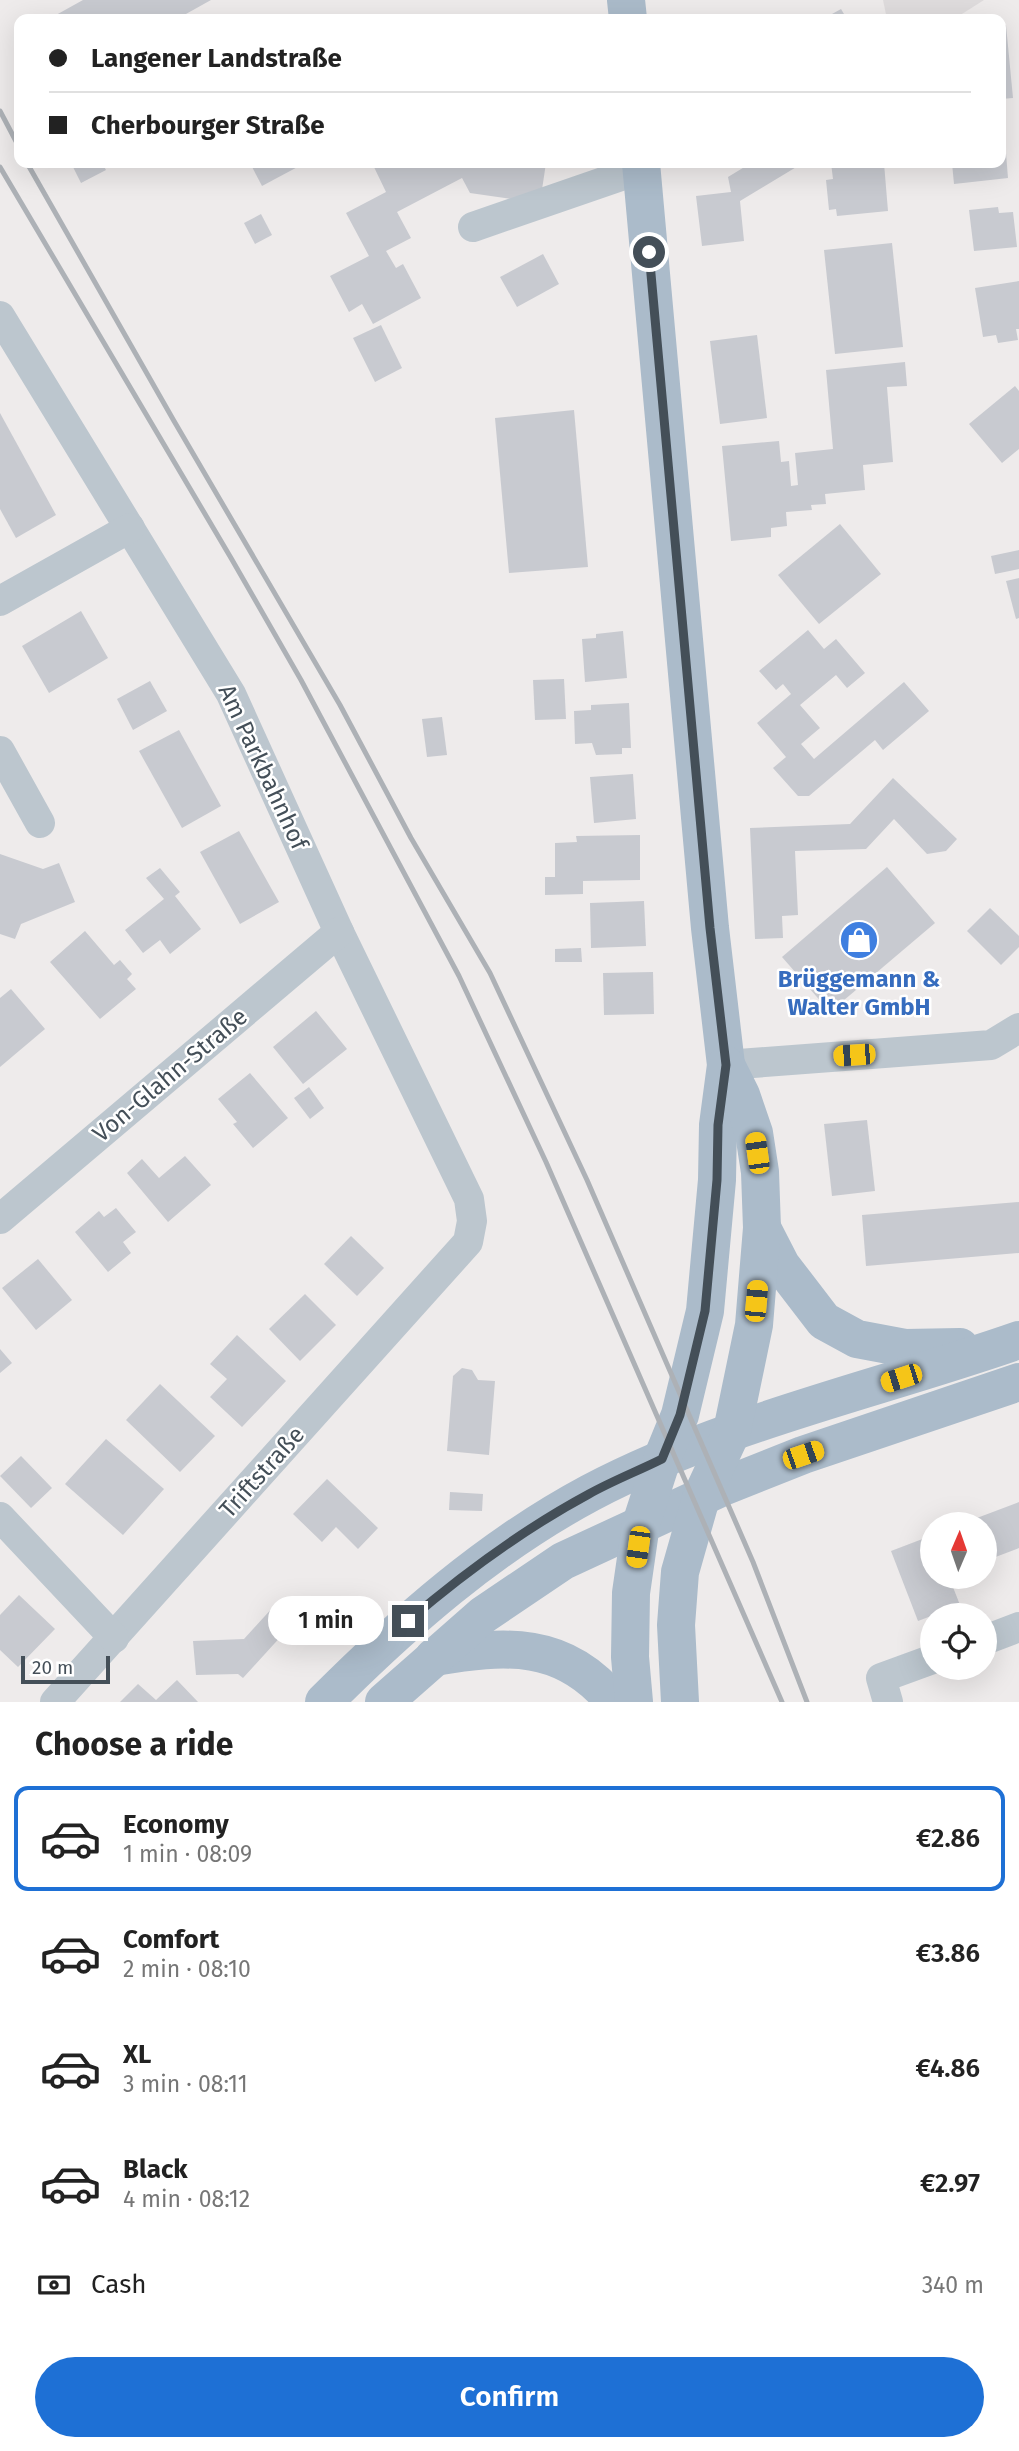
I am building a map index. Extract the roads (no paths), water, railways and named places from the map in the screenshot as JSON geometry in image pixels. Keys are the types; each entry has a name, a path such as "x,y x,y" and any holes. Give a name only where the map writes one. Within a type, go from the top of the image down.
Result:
{"main road":[{"path":"634,1702 630,1657 631,1593 641,1524 662,1459 680,1415 705,1311 717,1180 718,1125 726,1065 708,902 641,168"},
{"path":"680,1702 676,1625 680,1572 701,1498 732,1431 754,1325 762,1228 760,1172 754,1133 741,1095 726,1065"},
{"path":"762,1228 782,1265 824,1321 857,1339 905,1348 1010,1343"},
{"path":"324,1702 376,1650 441,1592 509,1542 589,1494 662,1459 732,1431 1010,1343"},
{"path":"384,1702 482,1615 563,1561 641,1524 803,1455 1019,1382"},
{"path":"432,1657 484,1648 542,1653 580,1670 601,1686 614,1702"}],"street":[{"path":"473,227 635,168"},
{"name":"Am Parkbahnhof","path":"0,316 231,694 340,932 469,1199 472,1221 468,1242"},
{"path":"0,601 130,528"},
{"path":"0,751 40,823"},
{"name":"Von-Glahn-Straße","path":"0,1219 340,932"},
{"path":"726,1065 991,1045 1019,1028"},
{"name":"Triftstraße","path":"55,1702 468,1242"},
{"path":"0,1517 114,1638"},
{"path":"997,1635 1019,1627"},
{"path":"885,1690 920,1667"}],"railway":[{"path":"0,111 14,138"},
{"path":"0,167 301,680 459,976 546,1162 782,1702"},
{"path":"30,168 340,705 411,838 490,973 587,1180 753,1562 807,1702"}],"place":[{"name":"Brüggemann & Walter GmbH","path":"859,940"}]}
